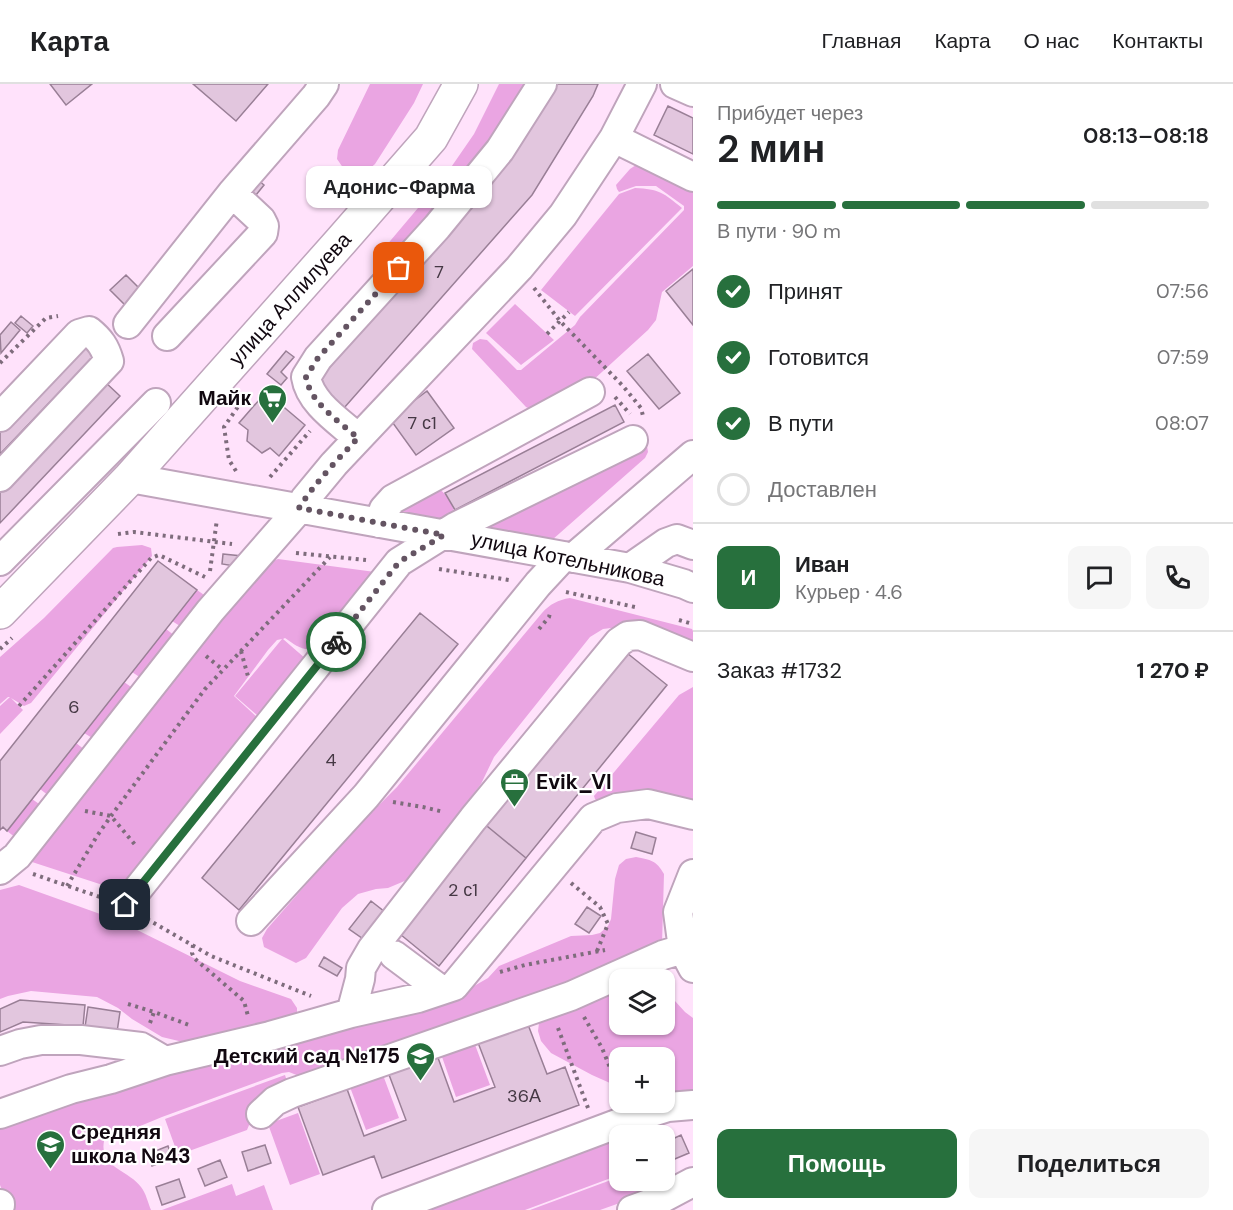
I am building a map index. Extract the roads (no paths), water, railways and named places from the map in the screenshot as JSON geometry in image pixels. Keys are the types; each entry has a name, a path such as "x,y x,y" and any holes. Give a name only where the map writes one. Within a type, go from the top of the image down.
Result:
{"main road":[{"name":"улица Аллилуева","path":"130,478 431,138 461,84"},
{"path":"8,623 130,478"}],"street":[{"path":"128,324 232,193 324,84"},
{"path":"358,438 313,396 306,377 318,358 437,227 500,150 542,84"},
{"path":"2,865 17,856 210,611 334,464 519,268 563,215 614,138 642,84"},
{"path":"675,84 693,92"},
{"path":"614,138 693,177"},
{"path":"167,336 263,233 264,226 261,220 232,193"},
{"path":"0,417 79,334 89,331 99,339 106,349 109,361 0,477"},
{"path":"379,523 384,509 393,499 590,392"},
{"path":"0,561 156,403"},
{"path":"125,905 399,562 455,527 633,440"},
{"path":"251,921 366,796 538,584 693,455"},
{"name":"улица Котельникова","path":"130,478 630,568 693,588"},
{"path":"630,568 666,543 677,539 693,545"},
{"path":"351,1013 361,969 372,949 473,819 619,642 628,636 640,635 693,657"},
{"path":"0,1114 71,1089 111,1079 165,1061 418,998 454,986 593,818 617,808 648,804 693,815"},
{"path":"261,1114 275,1101 292,1093 571,996 663,955 688,958 678,912 693,874"},
{"path":"394,956 441,990"},
{"path":"0,1051 41,1040 81,1040 141,1047 165,1061"},
{"path":"387,1210 630,1119 668,1107 693,1105"},
{"path":"632,1210 657,1201 693,1182"}],"place":[{"name":"Адонис-Фарма","path":"399,268"},
{"name":"Майк","path":"272,424"},
{"name":"Evik_Vl","path":"515,808"},
{"name":"Детский сад №175","path":"421,1082"},
{"name":"Средняя школа №43","path":"50,1170"}]}
